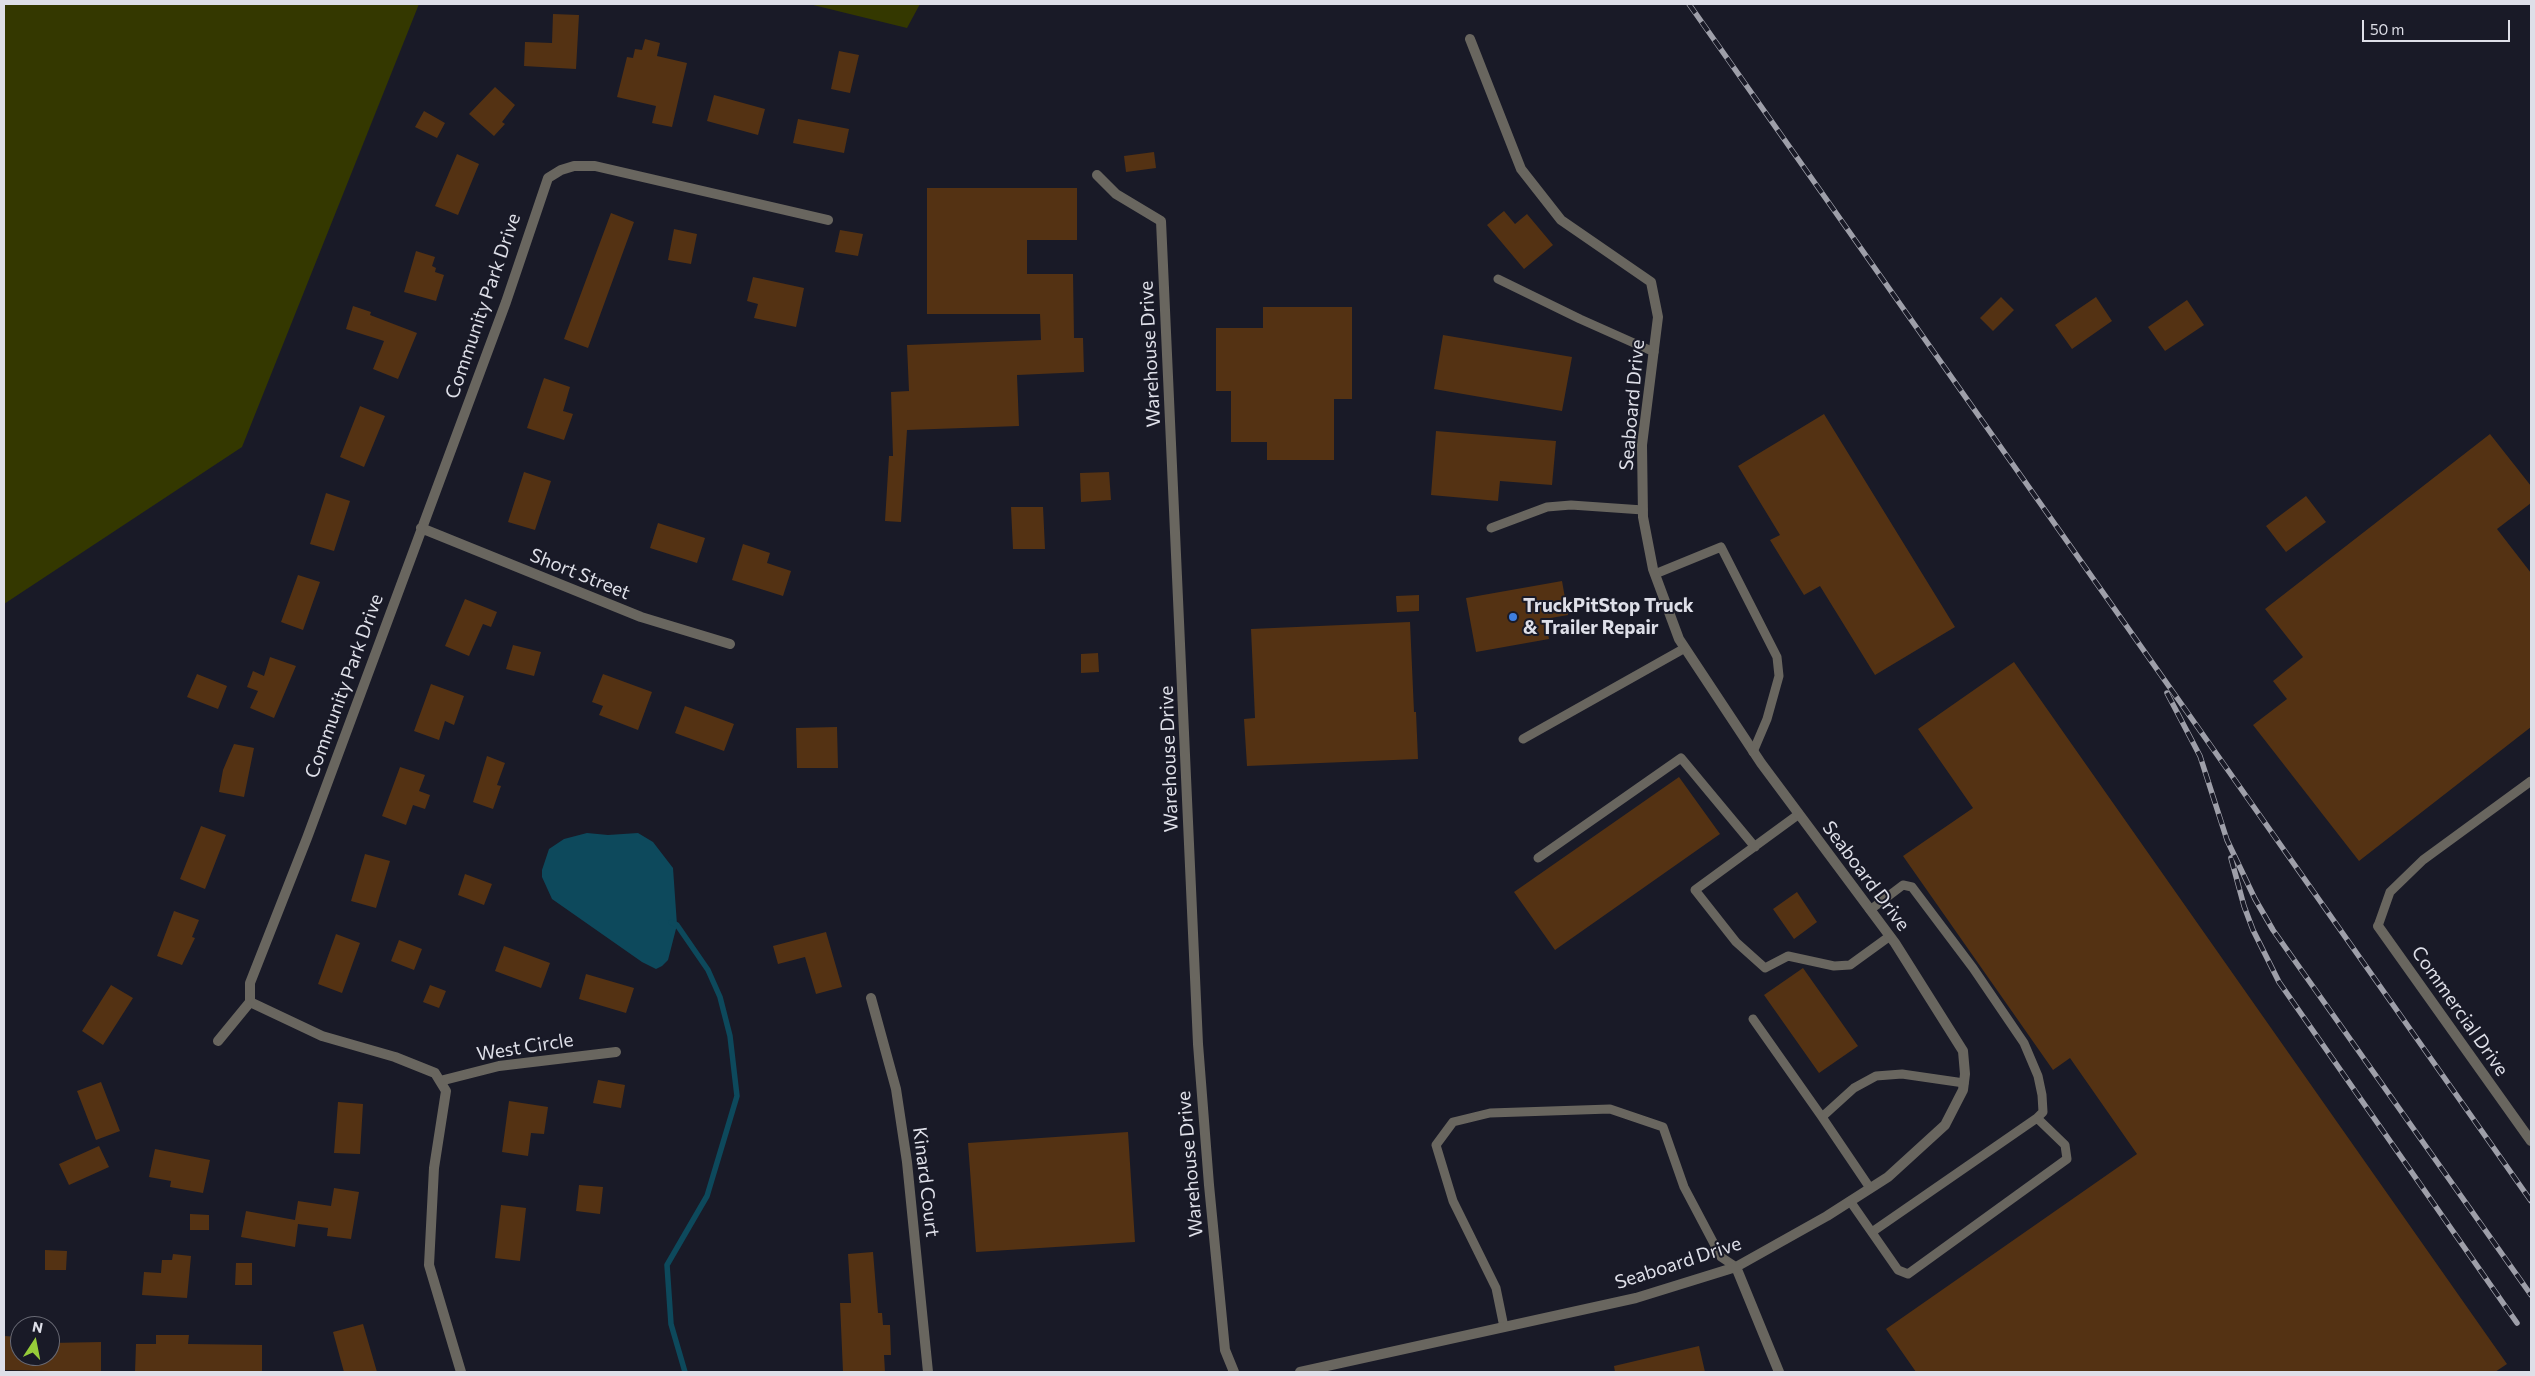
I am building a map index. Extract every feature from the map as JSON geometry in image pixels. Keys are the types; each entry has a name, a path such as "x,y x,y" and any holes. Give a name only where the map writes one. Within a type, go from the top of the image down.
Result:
{"street":[{"name":"Seaboard Drive","path":"1300,1372 1636,1298 1736,1267 1888,1177 1945,1125 1963,1090 1964,1083 1963,1051 1890,936 1753,752 1679,639 1655,574 1643,510 1642,445 1658,317 1651,282 1561,220 1522,169 1470,39"},
{"name":"Community Park Drive","path":"250,1002 250,983 307,838 506,302 548,178 561,170 574,166 595,166 828,220"},
{"name":"Warehouse Drive","path":"1097,175 1116,194 1161,221 1198,1044 1225,1350 1234,1372"},
{"name":"Short Street","path":"421,528 641,617 730,644"},
{"name":"Commercial Drive","path":"2378,926 2531,1141"},
{"name":"Kinard Court","path":"871,998 896,1089 907,1162 928,1372"},
{"path":"218,1041 250,1002 322,1036 396,1057 435,1073 446,1092 434,1168 429,1265 461,1372"},
{"name":"West Circle","path":"440,1081 499,1066 616,1052"},
{"path":"1736,1267 1779,1372"}],"lane":[{"path":"1498,279 1654,352"},
{"path":"1491,528 1546,507 1571,506 1643,510"},
{"path":"1655,574 1721,547 1777,657 1779,676 1768,719 1753,752"},
{"path":"1523,739 1685,648"},
{"path":"1538,858 1681,758 1755,847"},
{"path":"2378,926 2390,892 2424,860 2531,781"},
{"path":"1799,814 1694,890 1736,942 1766,968 1788,956 1834,966 1850,965 1890,936"},
{"path":"1870,910 1903,885 1912,888 1973,968 2024,1043 2038,1076 2043,1112 1872,1232"},
{"path":"1752,1020 1822,1117 1870,1188"},
{"path":"1822,1117 1854,1088 1876,1076 1902,1074 1964,1083"},
{"path":"1504,1327 1496,1288 1453,1201 1436,1145 1453,1122 1490,1113 1610,1109 1663,1127 1684,1187 1721,1257 1736,1267"},
{"path":"1850,1201 1898,1270 1908,1274 2067,1159 2065,1145 2037,1118"}],"green space":[{"path":"4,4 419,4 242,447 4,604"},
{"path":"809,4 920,4 907,28"}],"water":[{"path":"587,833 608,835 638,833 653,842 673,868 677,925 668,960 662,966 656,969 642,962 552,899 542,877 542,870 549,849 564,839"}],"building":[{"path":"553,14 579,15 576,69 524,66 525,42 552,43"},
{"path":"645,39 660,43 657,56 687,63 672,127 652,123 656,106 617,97 627,57 633,58 635,49 642,50"},
{"path":"839,51 859,55 850,93 831,89"},
{"path":"495,87 515,105 502,122 505,124 494,136 469,114"},
{"path":"714,95 765,109 758,135 707,121"},
{"path":"424,111 445,123 437,138 415,127"},
{"path":"798,119 849,129 844,153 793,143"},
{"path":"1154,152 1156,168 1126,172 1124,156"},
{"path":"457,154 479,164 458,215 435,206"},
{"path":"927,188 1077,188 1077,240 1027,240 1027,274 1073,274 1074,338 1083,338 1084,372 1017,375 1019,426 907,430 901,522 885,521 889,456 893,456 891,392 909,391 907,345 1041,340 1040,314 927,314"},
{"path":"1504,211 1515,224 1527,214 1553,245 1524,269 1487,225"},
{"path":"611,213 634,222 588,348 564,339"},
{"path":"674,229 697,234 691,264 668,260"},
{"path":"840,230 863,234 858,256 835,252"},
{"path":"416,251 435,257 432,266 436,268 435,272 444,275 436,301 404,292"},
{"path":"753,277 804,288 796,327 754,318 758,304 747,301"},
{"path":"2001,297 2014,310 1993,331 1980,318"},
{"path":"2096,297 2112,321 2072,349 2055,325"},
{"path":"2187,300 2204,325 2165,351 2148,327"},
{"path":"353,306 371,312 370,315 417,333 398,379 373,369 384,341 346,329"},
{"path":"1263,307 1352,307 1352,399 1334,399 1334,460 1267,460 1267,442 1231,442 1231,391 1216,391 1216,328 1263,328"},
{"path":"1443,335 1572,357 1562,411 1434,389"},
{"path":"544,378 570,387 563,411 573,414 564,440 527,428"},
{"path":"360,406 385,416 364,467 340,457"},
{"path":"1824,414 1955,627 1875,675 1820,586 1804,595 1770,540 1780,535 1738,466"},
{"path":"1436,431 1556,441 1552,485 1500,481 1498,501 1431,495"},
{"path":"2490,434 2531,486 2531,503 2497,529 2531,573 2531,727 2359,861 2253,725 2287,699 2273,681 2303,657 2265,609"},
{"path":"524,472 551,481 535,530 508,522"},
{"path":"1109,472 1111,500 1081,502 1080,473"},
{"path":"326,493 350,501 334,551 310,544"},
{"path":"2306,496 2326,522 2286,552 2266,526"},
{"path":"1011,507 1043,507 1045,549 1013,549"},
{"path":"658,523 705,538 697,563 650,548"},
{"path":"743,544 770,553 767,563 791,571 783,596 732,580"},
{"path":"298,575 320,582 303,630 281,622"},
{"name":"TruckPitStop Truck & Trailer Repair","path":"1562,581 1568,615 1545,619 1549,639 1476,652 1466,598"},
{"path":"1419,595 1419,611 1397,612 1396,596"},
{"path":"465,599 497,612 491,627 483,624 469,656 445,646"},
{"path":"1410,622 1418,759 1247,766 1244,719 1255,718 1251,629"},
{"path":"513,645 541,652 534,676 506,669"},
{"path":"1098,653 1099,672 1081,673 1081,654"},
{"path":"270,657 296,666 274,718 250,708 258,691 247,687 253,671 264,676"},
{"path":"2014,662 2507,1364 2495,1372 1916,1372 1886,1329 2137,1154 2070,1058 2053,1070 1903,856 1973,808 1918,729"},
{"path":"197,674 227,686 218,709 187,697"},
{"path":"603,674 652,692 638,730 599,715 603,706 592,702"},
{"path":"431,684 464,696 454,725 445,721 439,740 414,731"},
{"path":"685,706 734,724 724,751 675,733"},
{"path":"837,727 838,768 797,768 796,728"},
{"path":"234,744 254,748 244,797 219,792 223,770"},
{"path":"487,756 505,763 497,785 501,786 493,809 473,802"},
{"path":"400,767 425,775 419,791 430,795 425,809 413,805 406,825 382,816"},
{"path":"1679,777 1720,834 1555,950 1514,892"},
{"path":"201,826 226,835 205,889 180,879"},
{"path":"365,854 390,861 376,908 351,901"},
{"path":"465,874 492,884 484,905 458,895"},
{"path":"1797,892 1817,922 1794,939 1773,909"},
{"path":"174,911 199,920 192,937 195,938 182,965 157,956"},
{"path":"826,932 842,987 816,994 805,957 778,964 773,946"},
{"path":"336,934 360,943 342,993 318,984"},
{"path":"399,940 422,949 414,970 391,961"},
{"path":"504,946 550,963 541,988 495,971"},
{"path":"1803,968 1858,1046 1819,1073 1764,995"},
{"path":"586,974 634,988 626,1013 579,999"},
{"path":"111,985 133,998 103,1045 82,1031"},
{"path":"430,985 446,991 439,1008 423,1002"},
{"path":"598,1080 625,1085 621,1108 593,1103"},
{"path":"101,1082 120,1131 96,1140 77,1091"},
{"path":"509,1101 548,1107 544,1134 531,1133 528,1156 502,1152"},
{"path":"338,1102 363,1104 360,1154 334,1153"},
{"path":"1128,1132 1135,1242 976,1252 968,1143"},
{"path":"99,1146 109,1167 69,1185 59,1164"},
{"path":"155,1149 210,1160 203,1193 170,1187 171,1181 149,1177"},
{"path":"579,1185 603,1187 600,1214 576,1211"},
{"path":"334,1188 359,1192 351,1239 327,1236 328,1228 298,1224 295,1247 241,1237 246,1211 295,1220 298,1201 331,1206"},
{"path":"501,1205 526,1208 520,1261 495,1258"},
{"path":"190,1214 209,1215 209,1230 190,1230"},
{"path":"45,1250 67,1251 66,1270 45,1270"},
{"path":"873,1252 878,1313 882,1313 883,1325 890,1325 891,1355 884,1355 885,1372 843,1372 840,1303 851,1303 848,1254"},
{"path":"173,1254 191,1256 187,1298 142,1295 144,1272 161,1273 162,1260 172,1260"},
{"path":"236,1263 252,1263 252,1285 235,1285"},
{"path":"363,1324 377,1372 344,1372 333,1332"},
{"path":"156,1335 189,1335 188,1344 262,1345 262,1372 135,1372 136,1344 156,1344"},
{"path":"4,1336 10,1336 10,1366 60,1366 60,1343 101,1342 101,1372 4,1370"},
{"path":"1699,1346 1705,1372 1615,1372 1614,1366"}],"waterway":[{"path":"671,922 677,925 708,970 720,997 730,1036 737,1096 707,1196 667,1265 671,1324 685,1372"}],"railway":[{"path":"1689,4 2531,1201"},
{"path":"2167,693 2200,756 2227,840 2255,899 2273,930 2531,1295"},
{"path":"2231,858 2244,906 2253,930 2279,982 2517,1323"}],"place":[{"name":"TruckPitStop Truck & Trailer Repair","path":"1513,617"}]}
